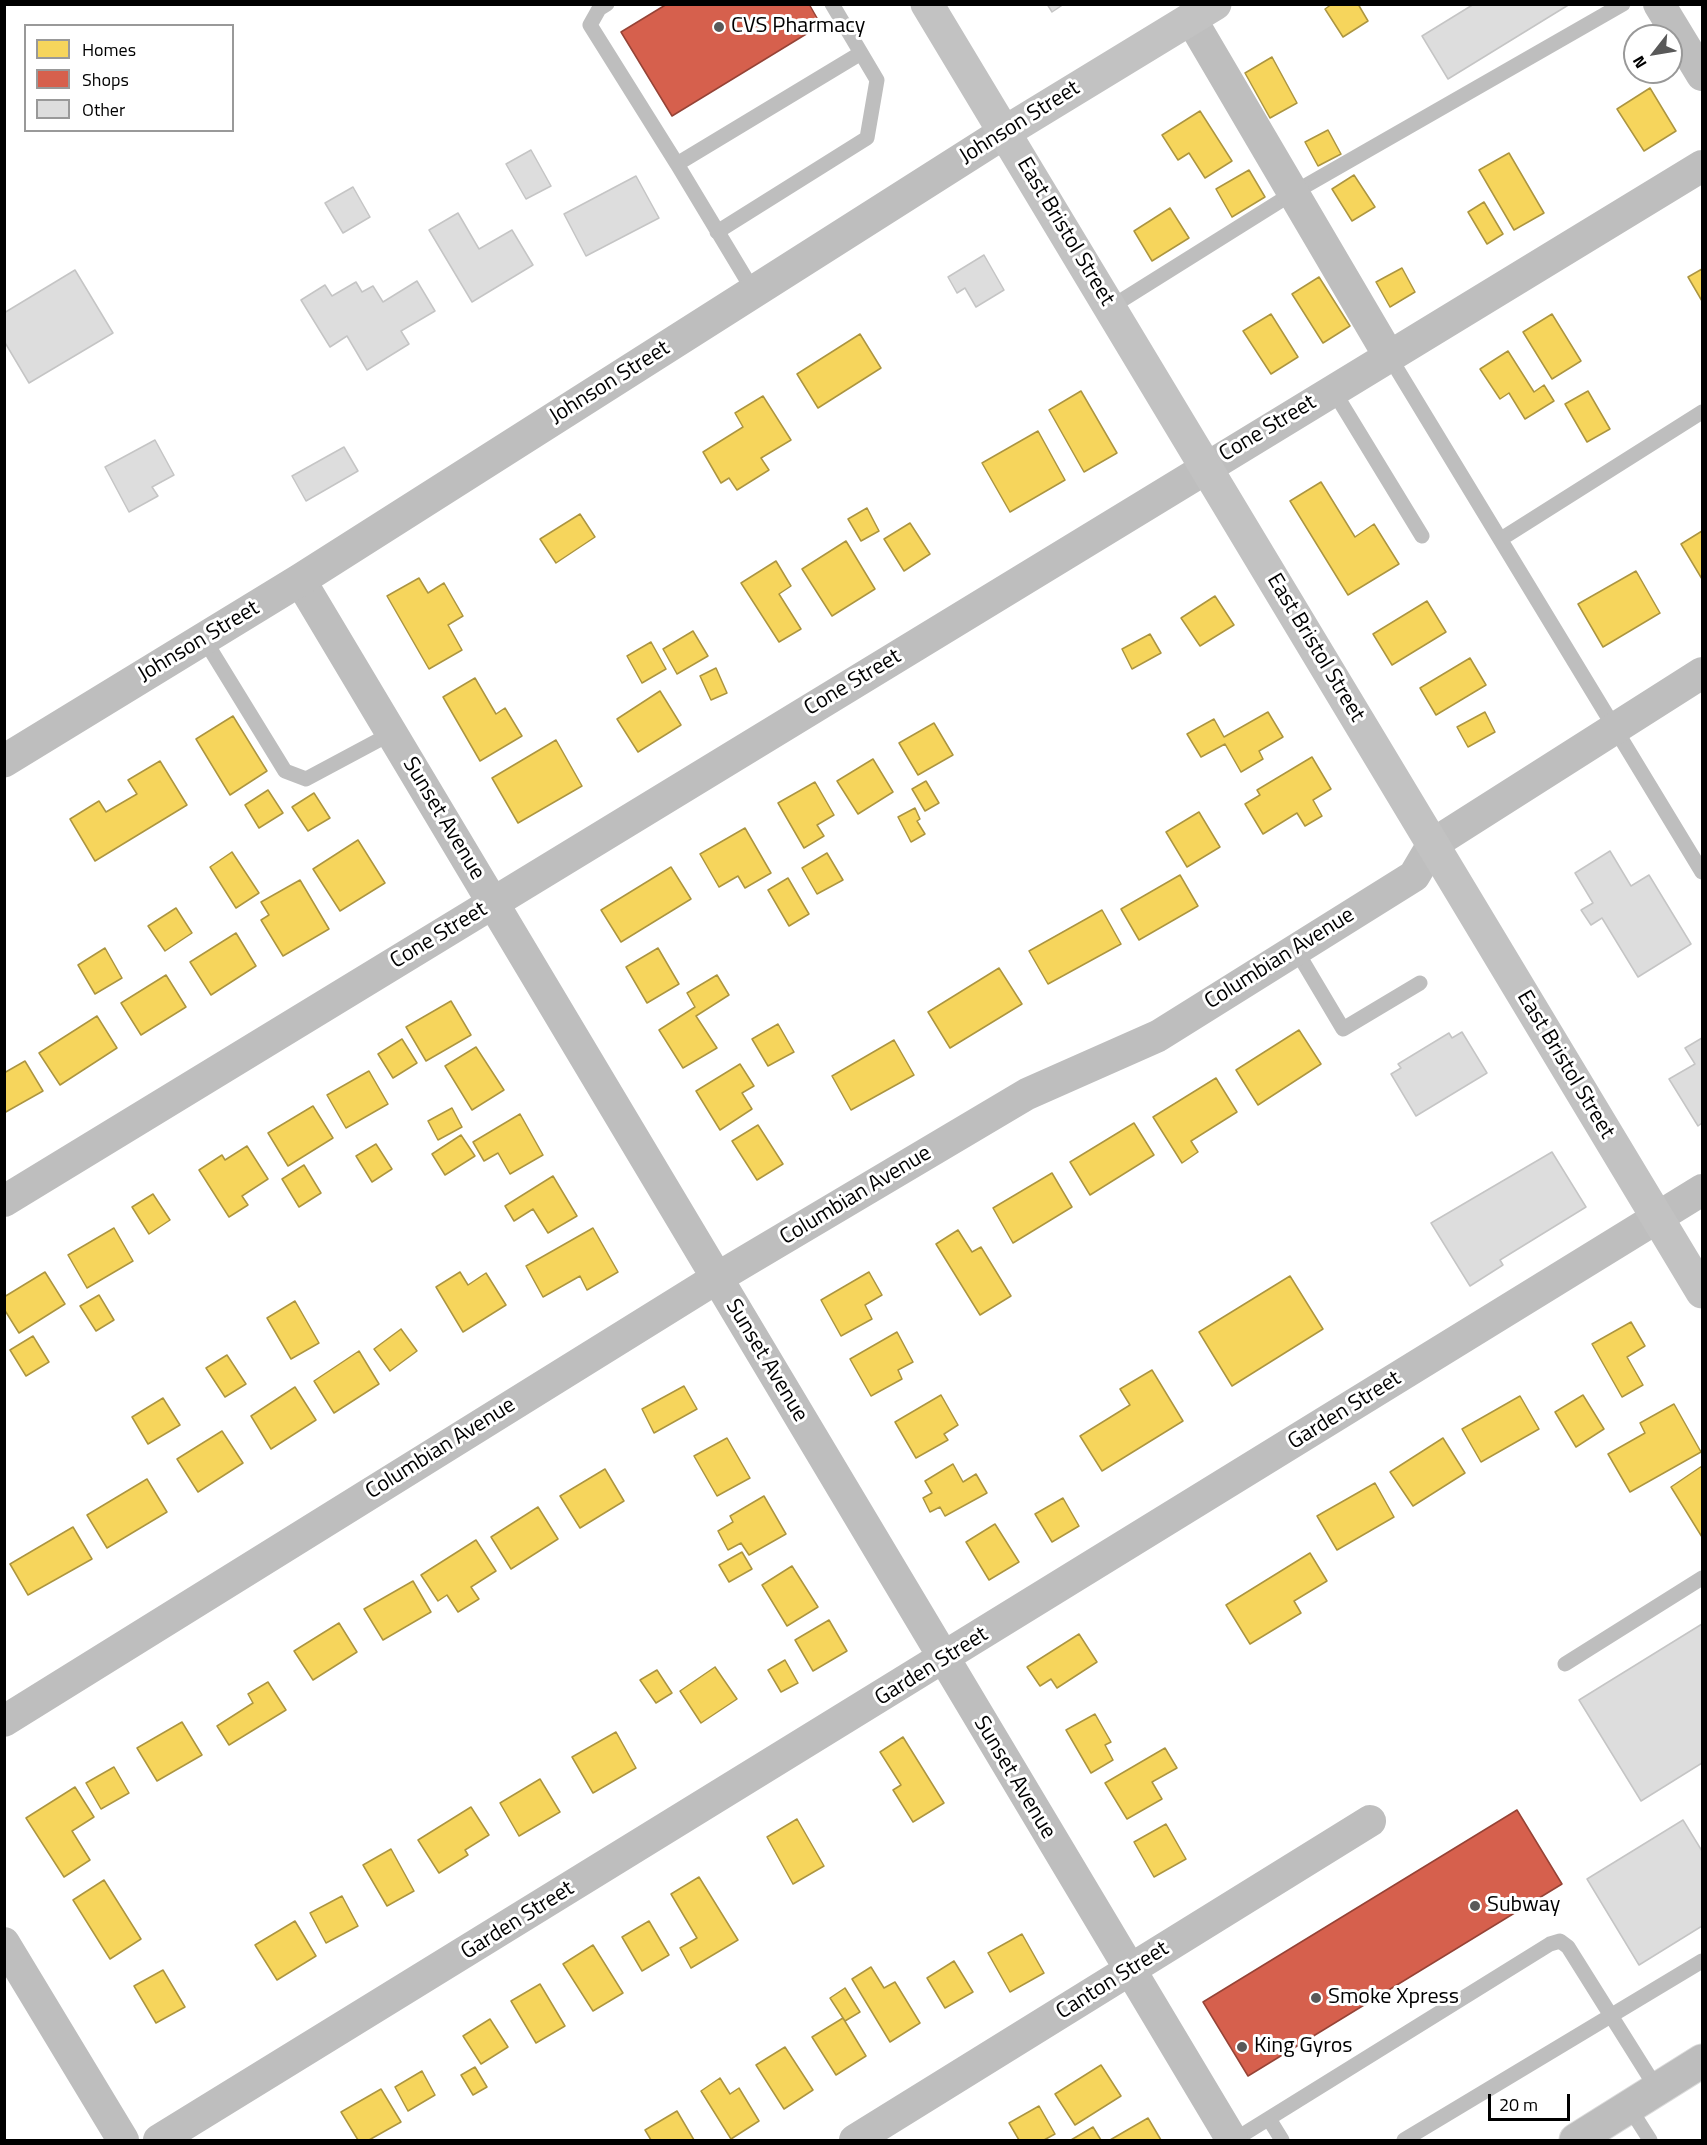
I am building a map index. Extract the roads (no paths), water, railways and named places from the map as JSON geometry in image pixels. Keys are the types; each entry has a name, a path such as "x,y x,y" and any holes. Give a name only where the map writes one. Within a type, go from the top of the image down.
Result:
{"main road":[{"name":"East Bristol Street","path":"927,4 1702,1292"},
{"name":"Johnson Street","path":"1005,132 1203,12"},
{"path":"1576,2140 1702,2061"}],"street":[{"path":"1659,4 1702,75"},
{"path":"1203,12 1293,193 1389,356"},
{"name":"Johnson Street","path":"4,761 300,580 1005,132"},
{"name":"Cone Street","path":"4,1201 1206,466 1702,166"},
{"name":"Sunset Avenue","path":"300,580 943,1660 1233,2140"},
{"name":"Columbian Avenue","path":"4,1721 717,1278 1027,1094 1158,1036 1414,876 1432,844 1702,673"},
{"name":"Garden Street","path":"159,2140 943,1660 1702,1190"},
{"name":"Canton Street","path":"855,2140 1370,1821"},
{"path":"4,1943 123,2140"}],"lane":[{"path":"607,4 599,9 590,25 754,292"},
{"path":"717,232 867,138 877,80 832,4"},
{"path":"1111,307 1293,193 1623,4"},
{"path":"677,165 861,53"},
{"path":"1389,356 1702,872"},
{"path":"1333,390 1422,536"},
{"path":"1501,539 1702,412"},
{"path":"204,639 285,771 306,779 392,733"},
{"path":"1296,950 1342,1029 1420,983"},
{"path":"1565,1664 1702,1578"},
{"path":"1233,2140 1550,1944 1560,1941 1568,1947 1658,2090"},
{"path":"1404,2140 1702,1961"},
{"path":"1629,2108 1650,2140"},
{"path":"1269,2119 1282,2140"}],"place":[{"name":"CVS Pharmacy","path":"719,27"},
{"name":"Subway","path":"1475,1906"},
{"name":"Smoke Xpress","path":"1316,1998"},
{"name":"King Gyros","path":"1242,2047"}]}
